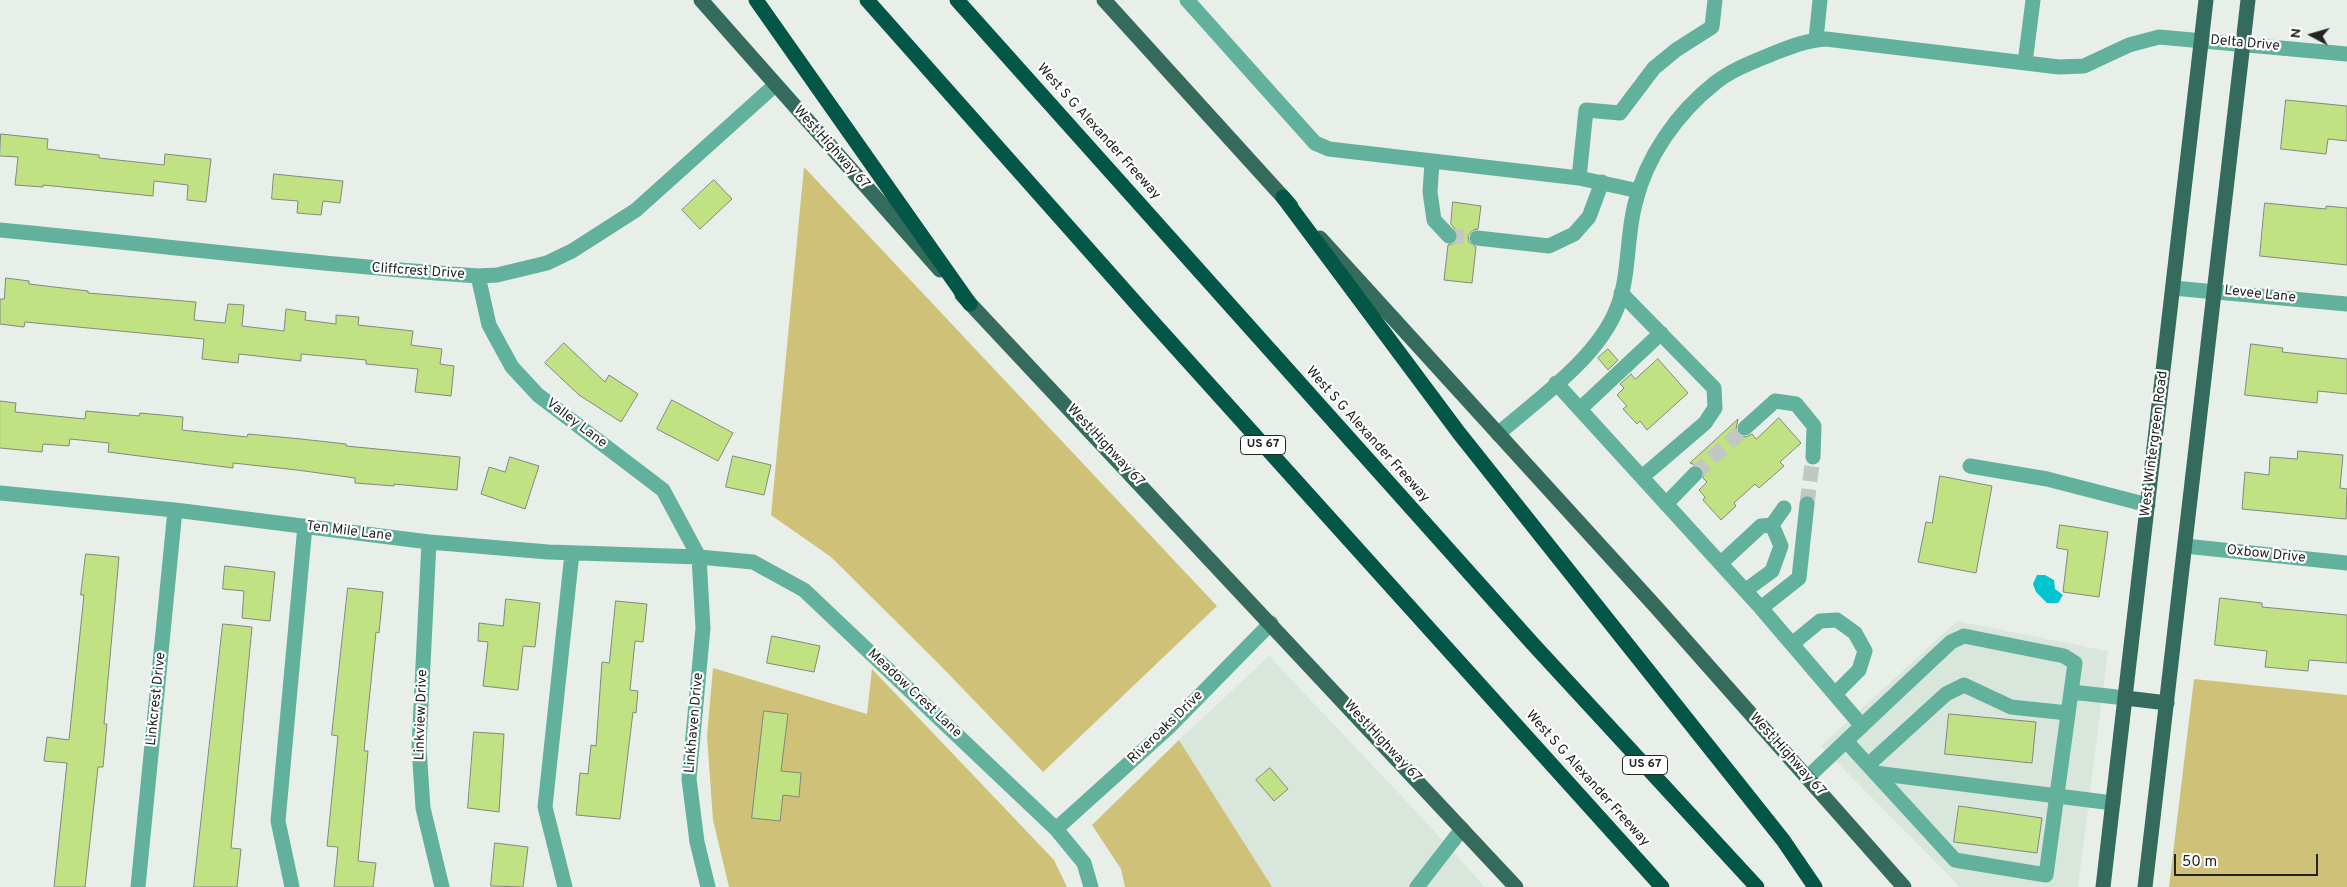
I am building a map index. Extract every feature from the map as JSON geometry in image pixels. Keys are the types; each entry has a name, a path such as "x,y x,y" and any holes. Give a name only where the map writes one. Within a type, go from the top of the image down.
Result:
{"highway":[{"path":"756,0 970,304"},
{"name":"West S G Alexander Freeway","path":"867,0 1144,312 1662,887"},
{"name":"West S G Alexander Freeway","path":"957,0 1506,615 1758,887"},
{"path":"1283,197 1459,433 1783,840 1815,887"}],"main road":[{"name":"West Highway 67","path":"701,0 774,86 970,304 1271,623 1516,887"},
{"name":"West Highway 67","path":"1104,0 1498,434 1904,887"},
{"name":"West Wintergreen Road","path":"2103,887 2206,0"},
{"path":"2146,887 2248,0"},
{"path":"2126,698 2167,703"}],"street":[{"path":"1187,0 1315,143 1329,149 1579,178 1639,191"},
{"path":"1579,178 1586,110 1620,114 1654,68 1676,50 1712,27 1715,0"},
{"path":"1498,434 1576,365 1601,338 1617,309 1626,276 1634,205 1645,170 1685,110 1716,82 1753,62 1792,46 1816,40 1820,0"},
{"path":"2025,63 2033,0"},
{"name":"Delta Drive","path":"1816,40 2059,68 2084,66 2129,45 2159,37 2244,43 2347,54"},
{"name":"Cliffcrest Drive","path":"0,230 236,253 358,268 478,276 497,275 547,263 572,251 636,210 774,86"},
{"path":"1432,162 1430,192 1434,220 1449,236"},
{"path":"1477,238 1549,246 1574,234 1589,217 1602,182"},
{"name":"Valley Lane","path":"478,276 489,325 512,367 538,395 662,490 699,557"},
{"name":"Levee Lane","path":"2173,288 2215,290 2347,304"},
{"path":"1621,293 1714,388 1715,408 1705,423 1642,477"},
{"path":"1580,408 1660,333"},
{"path":"1556,383 1746,590 1862,726"},
{"path":"1745,428 1775,401 1796,404 1814,426 1813,458"},
{"path":"1970,466 2047,479 2148,505"},
{"path":"1666,504 1695,474"},
{"name":"Ten Mile Lane","path":"0,493 175,510 430,542 572,553 699,557"},
{"path":"1761,608 1799,578 1807,504"},
{"path":"1772,525 1784,508"},
{"name":"Linkcrest Drive","path":"138,887 175,510"},
{"path":"1721,563 1760,526 1772,525"},
{"path":"1746,590 1772,571 1782,546 1772,525"},
{"path":"292,887 278,821 305,526"},
{"name":"Linkview Drive","path":"430,542 419,747 423,808 442,887"},
{"name":"Oxbow Drive","path":"2185,546 2347,563"},
{"path":"565,887 545,807 572,553"},
{"name":"Meadow Crest Lane","path":"699,557 753,562 804,590 1056,829 1084,863 1091,887"},
{"name":"Linkhaven Drive","path":"699,557 703,628 690,779 697,842 708,887"},
{"path":"1792,644 1820,621 1837,620 1855,633 1865,651 1859,670 1835,694"},
{"name":"Riveroaks Drive","path":"1056,829 1168,728 1271,623"},
{"path":"1807,778 1846,741 1951,642 1964,636 2064,656 2075,663 2046,874 1955,860 1846,741"},
{"path":"1871,769 1946,694 1964,685 2011,707 2068,713"},
{"path":"2071,692 2126,698"},
{"path":"1871,769 2113,803"},
{"path":"1417,887 1462,829"}],"shaded area":[{"path":"804,167 1217,606 1043,772 938,663 831,557 771,515"},
{"path":"1957,621 2108,651 2078,887 1960,887 1821,746"},
{"path":"1269,656 1485,887 1272,887 1179,740"},
{"path":"713,668 867,714 872,669 1054,860 1067,887 729,887 713,820 707,736"},
{"path":"2194,679 2347,695 2347,887 2169,887"},
{"path":"1179,740 1272,887 1125,887 1121,869 1092,825"}],"water":[{"path":"2037,575 2045,575 2054,580 2055,589 2063,595 2058,603 2047,603 2036,592 2033,584"}],"building":[{"path":"2286,100 2347,106 2347,141 2328,139 2326,154 2281,149"},
{"path":"1,134 48,139 47,149 99,155 99,158 164,165 165,154 211,159 206,202 187,200 188,185 154,181 153,196 43,185 43,187 15,185 18,157 0,156"},
{"path":"274,174 343,181 340,203 323,201 321,215 297,213 298,201 272,199"},
{"path":"714,180 732,199 700,229 682,210"},
{"path":"1453,202 1481,206 1478,229 1473,230 1468,236 1469,242 1476,247 1472,283 1444,280 1448,245 1455,243 1458,238 1458,233 1451,224"},
{"path":"2265,203 2326,209 2326,206 2347,208 2347,265 2260,256"},
{"path":"6,278 29,281 29,284 88,291 88,293 196,302 194,320 225,323 228,304 244,305 242,326 284,331 286,309 306,312 305,320 336,324 336,315 359,317 358,325 413,331 411,345 442,349 440,364 454,366 451,396 415,392 418,369 366,364 366,360 301,354 301,361 239,354 238,363 202,359 204,339 25,322 24,327 0,324 0,299 4,299"},
{"path":"564,343 605,382 609,375 638,394 621,422 579,395 545,363"},
{"path":"2251,344 2283,348 2282,352 2347,359 2347,394 2318,391 2317,403 2245,395"},
{"path":"1608,349 1618,360 1608,370 1598,358"},
{"path":"1658,359 1688,393 1647,430 1640,421 1637,424 1623,409 1627,406 1617,395 1624,388 1620,384 1631,374 1635,379"},
{"path":"672,400 733,433 718,461 657,429"},
{"path":"0,401 16,403 15,412 85,419 86,411 139,416 140,413 183,417 182,430 247,437 248,434 301,439 346,444 346,446 460,457 457,490 394,484 394,486 355,483 355,478 297,470 233,463 233,468 108,452 109,443 70,439 69,446 43,444 42,452 0,448"},
{"path":"1779,418 1801,443 1780,462 1784,466 1759,488 1755,484 1734,503 1736,506 1721,520 1703,500 1705,497 1699,490 1707,482 1703,478 1704,471 1701,467 1690,463 1738,419 1736,429 1738,435 1746,437 1752,434 1756,439"},
{"path":"2298,451 2343,455 2340,488 2347,489 2346,519 2242,509 2245,472 2269,475 2270,457 2297,459"},
{"path":"733,456 771,465 764,495 726,487"},
{"path":"510,457 539,466 525,509 481,494 489,467 505,472"},
{"path":"1940,476 1992,486 1976,573 1918,562 1926,522 1932,523"},
{"path":"2060,525 2108,532 2099,597 2063,592 2068,550 2057,548"},
{"path":"86,554 119,557 104,724 107,724 103,767 98,767 85,887 54,887 67,763 44,761 47,737 69,740 84,595 81,595"},
{"path":"225,566 275,572 270,621 242,618 244,591 223,589"},
{"path":"348,588 383,592 379,633 376,632 364,751 368,751 358,861 376,863 373,887 334,887 338,847 327,846 338,736 332,735"},
{"path":"2220,598 2262,603 2262,607 2347,615 2347,663 2309,660 2308,671 2265,667 2267,651 2215,645"},
{"path":"506,599 540,603 535,647 523,646 518,690 483,686 488,642 478,641 479,623 503,626"},
{"path":"616,601 647,604 643,642 635,641 630,690 638,691 636,713 633,712 620,819 576,815 580,773 588,774 591,745 596,746 602,662 609,663"},
{"path":"223,624 252,627 231,848 241,849 237,887 194,887"},
{"path":"772,636 820,646 814,672 767,663"},
{"path":"764,711 788,714 781,771 801,773 799,797 783,795 780,821 752,818"},
{"path":"1949,714 2036,722 2032,763 1945,754"},
{"path":"474,732 504,734 499,812 468,808"},
{"path":"1270,768 1288,789 1274,801 1256,780"},
{"path":"1959,806 2042,818 2037,853 1954,842"},
{"path":"495,843 528,847 523,887 491,886"}],"tunnel":[{"path":"1449,236 1477,238"},
{"path":"1695,474 1745,428"},
{"path":"1807,504 1813,457"}]}
